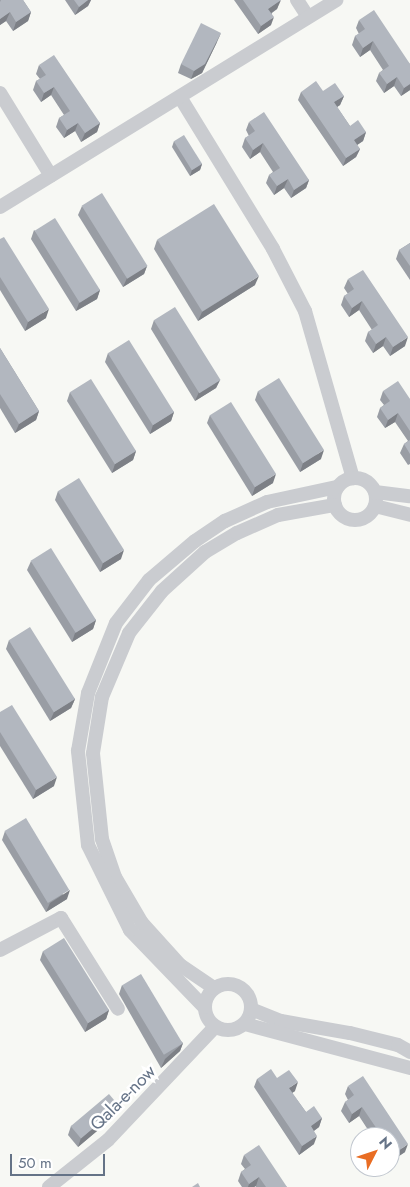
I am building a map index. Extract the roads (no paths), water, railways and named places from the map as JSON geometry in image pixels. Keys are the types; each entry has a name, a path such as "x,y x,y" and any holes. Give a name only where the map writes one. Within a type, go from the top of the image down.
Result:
{"street":[{"path":"298,0 308,18"},
{"path":"0,207 337,0"},
{"path":"0,93 51,176"},
{"path":"180,97 273,249 305,311 353,478"},
{"path":"204,1007 130,930 88,844 78,751 88,693 116,623 149,580 195,540 225,520 267,502 338,487 353,478 366,482 375,499 410,515"},
{"path":"338,487 334,504 342,516 354,520 366,516 375,499"},
{"path":"375,499 410,496"},
{"path":"214,988 180,965 142,924 115,877 102,839 94,753 102,697 129,632 162,591 205,552 237,533 278,515 334,504"},
{"path":"0,950 61,918 118,1009"},
{"path":"245,1024 251,1010 250,1001 242,989 228,984 214,988 204,1007 205,1015 215,1028 230,1031 245,1024 410,1068"},
{"path":"251,1010 281,1021 350,1033 398,1045 410,1052"},
{"name":"Qala-e-now","path":"50,1187 108,1140 215,1028"}]}
